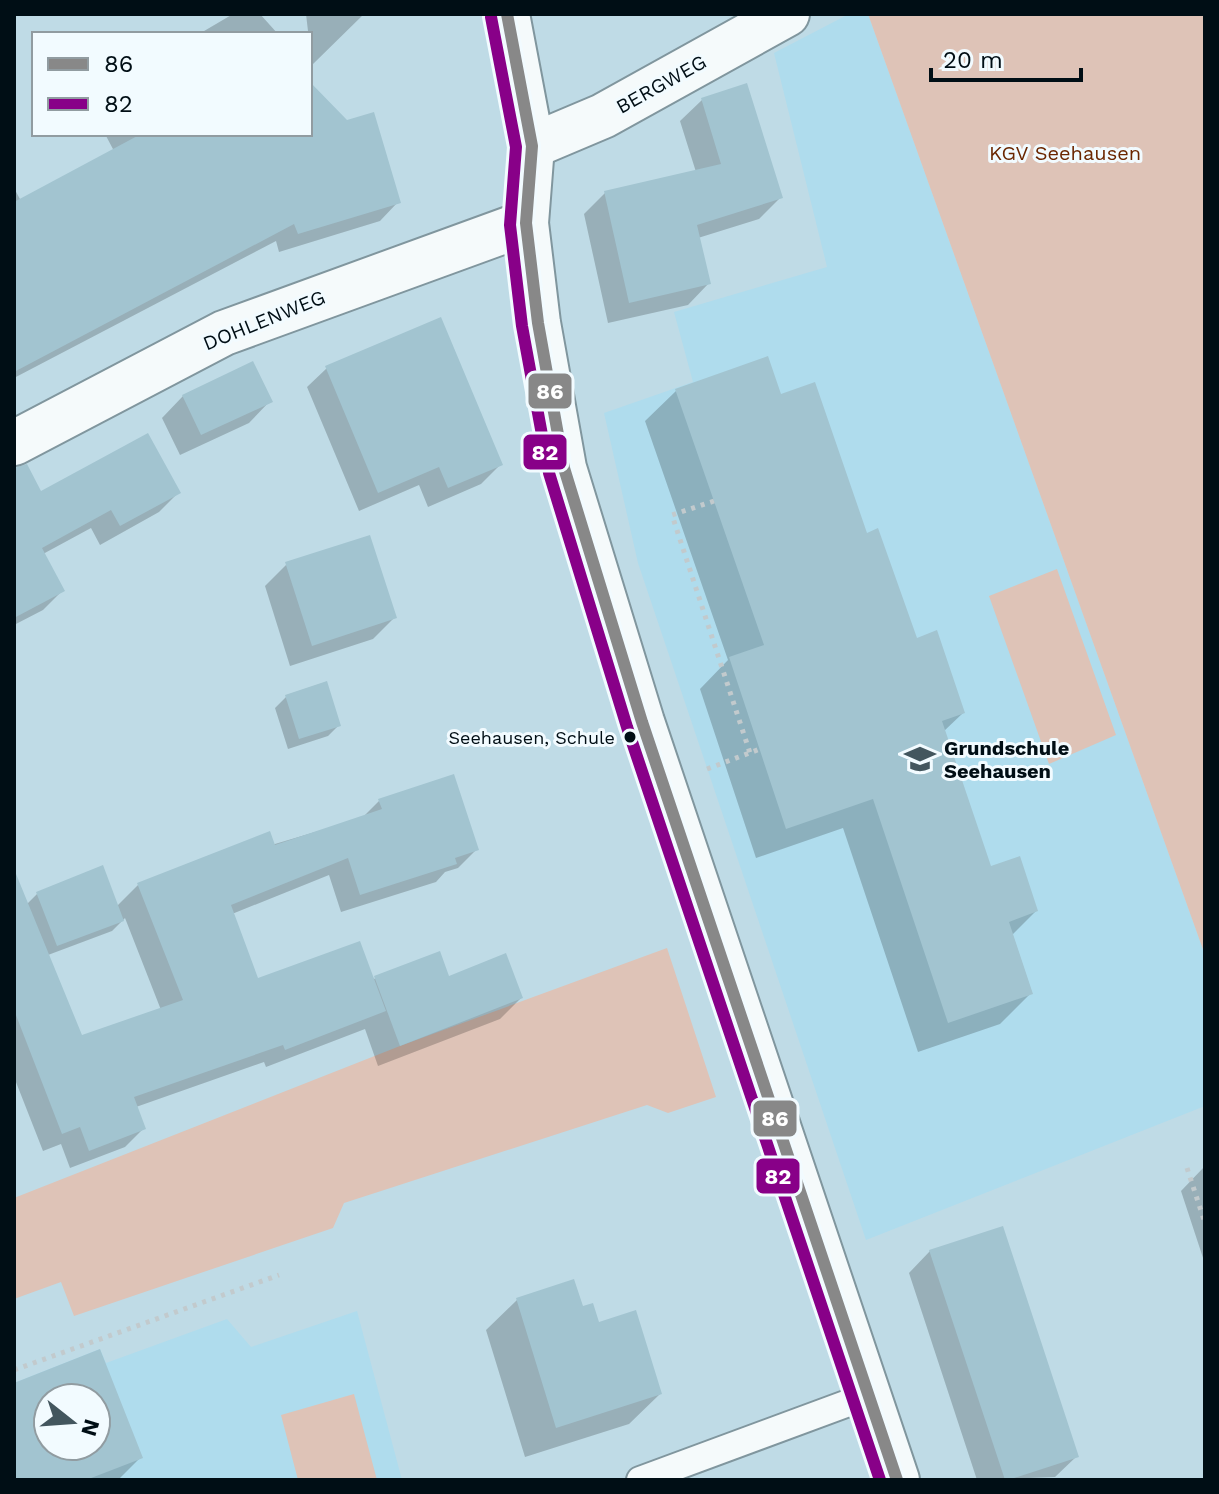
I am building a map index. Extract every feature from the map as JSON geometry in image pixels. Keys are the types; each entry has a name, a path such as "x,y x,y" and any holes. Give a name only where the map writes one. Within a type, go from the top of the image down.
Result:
{"street":[{"path":"507,14 532,146 526,223 538,323 564,468 599,589 897,1480"},
{"name":"BERGWEG","path":"532,146 603,116 787,14"},
{"name":"DOHLENWEG","path":"14,443 224,333 526,223"}],"lane":[{"path":"640,1480 870,1395"}],"path":[{"path":"714,501 672,515 750,753"},
{"path":"698,772 760,749"},
{"path":"1187,1168 1205,1223"},
{"path":"14,1370 279,1275"}],"shaded area":[{"name":"Grundschule Seehausen","path":"849,14 868,14 1205,955 1205,1106 866,1240 638,563 604,413 693,382 674,312 827,267 774,53"},
{"path":"357,1311 402,1480 14,1480 14,1383 100,1349 106,1363 227,1319 251,1347"}],"green space":[{"name":"KGV Seehausen","path":"868,14 1205,14 1205,955"},
{"path":"1057,569 1116,735 1049,764 989,596"},
{"path":"667,948 716,1097 668,1113 647,1105 344,1203 333,1228 74,1316 61,1282 14,1299 14,1198 400,1046"},
{"path":"354,1394 377,1480 298,1480 281,1415"}],"building":[{"path":"747,83 783,198 697,225 711,284 629,303 604,191 721,164 701,98"},
{"path":"312,84 347,120 374,112 401,203 298,234 294,224 14,372 14,202 137,136 312,136"},
{"path":"441,317 503,465 448,488 439,467 378,493 325,366"},
{"path":"768,356 781,394 815,382 867,533 878,528 917,638 937,630 965,713 942,721 991,866 1020,856 1038,911 1009,922 1033,994 948,1023 873,799 786,829 729,657 764,645 675,389"},
{"path":"253,361 273,402 201,435 182,395"},
{"path":"148,433 181,493 120,526 111,510 42,548 65,591 14,618 14,468 27,464 41,491"},
{"path":"370,535 397,618 312,646 285,562"},
{"path":"327,681 341,726 299,739 285,695"},
{"path":"454,774 479,850 455,858 457,864 360,895 348,858 231,905 258,978 360,941 386,1011 285,1050 283,1045 134,1097 146,1129 89,1151 80,1127 62,1134 14,1010 14,869 82,1035 183,1000 137,883 270,831 275,845 382,809 378,799"},
{"path":"103,865 124,921 57,946 36,892"},
{"path":"440,951 449,976 506,953 523,998 400,1046 374,976"},
{"path":"1003,1226 1079,1457 1008,1480 1005,1480 929,1250"},
{"path":"574,1279 583,1306 593,1303 599,1322 636,1310 662,1394 556,1428 516,1298"},
{"path":"100,1349 143,1458 86,1480 14,1480 14,1383"}],"transit line":[{"name":"86","path":"507,14 532,146 526,223 538,323 564,468 642,722 897,1480"},
{"name":"82","path":"491,17 516,147 510,225 522,326 549,473 627,727 880,1480"}],"place":[{"name":"Seehausen, Schule","path":"630,737"},
{"name":"Grundschule Seehausen","path":"920,759"}]}
